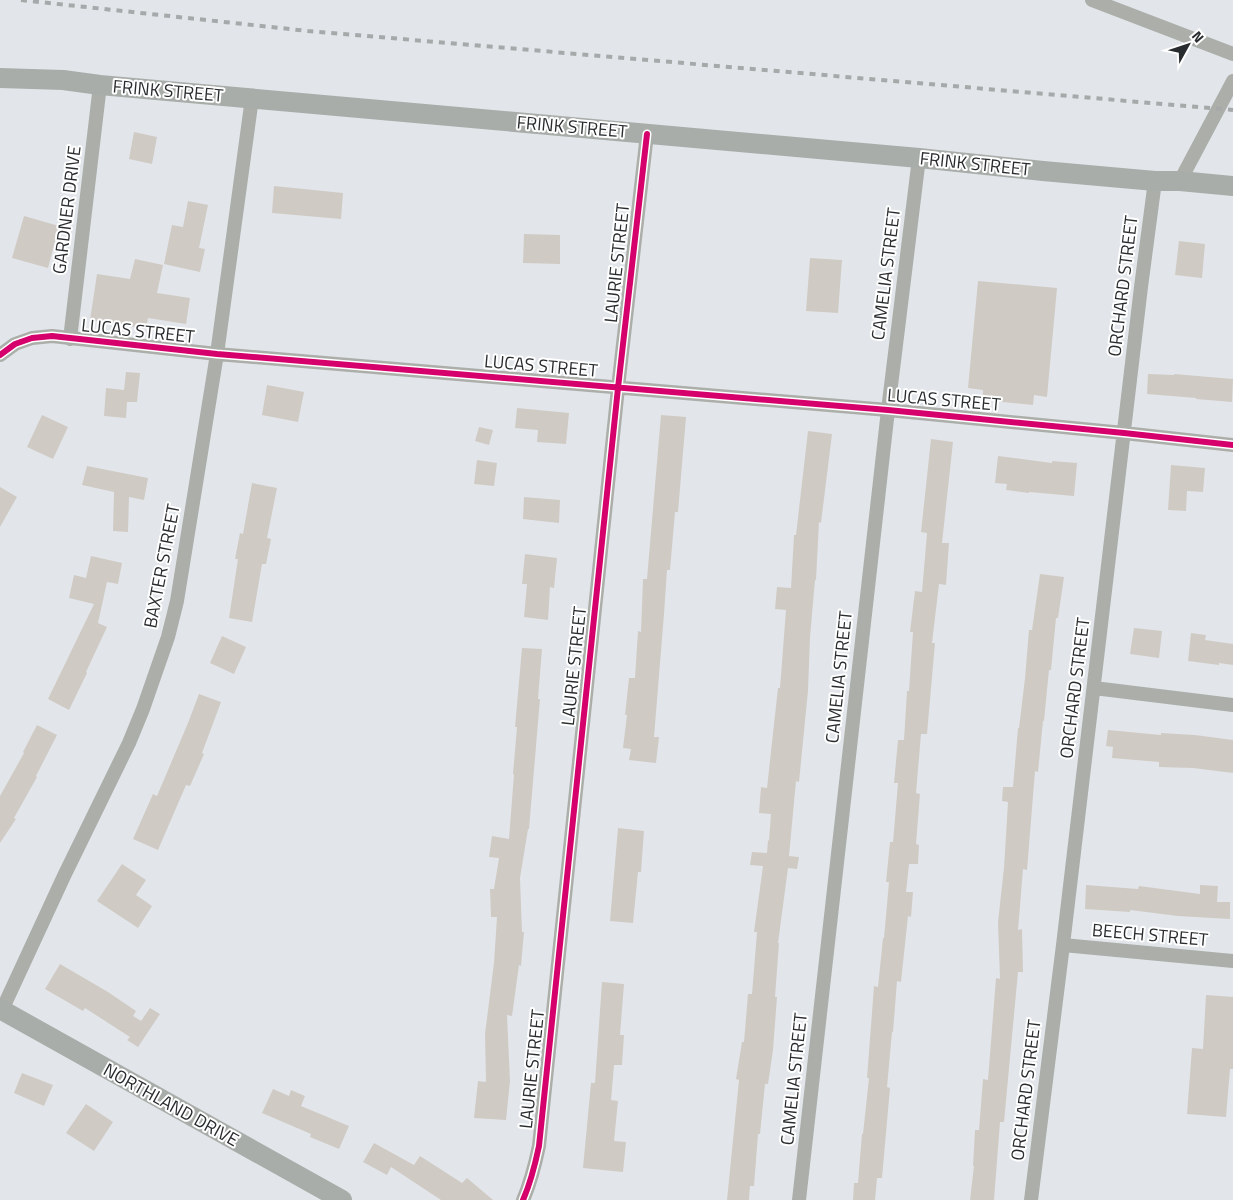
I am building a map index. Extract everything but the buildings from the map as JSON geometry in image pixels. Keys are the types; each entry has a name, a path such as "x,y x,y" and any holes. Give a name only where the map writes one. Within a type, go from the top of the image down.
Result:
{"main road":[{"name":"FRINK STREET","path":"0,78 63,80 100,85 919,158 1043,171 1233,186"},
{"name":"NORTHLAND DRIVE","path":"1,1010 342,1200"}],"street":[{"path":"1092,0 1233,54"},
{"path":"1180,181 1233,81"},
{"name":"GARDNER DRIVE","path":"70,339 100,85"},
{"name":"BAXTER STREET","path":"1,1010 129,743 168,637 177,602 217,354 252,98"},
{"name":"LAURIE STREET","path":"523,1200 536,1164 539,1146 618,388 647,134"},
{"name":"CAMELIA STREET","path":"799,1200 888,410 919,158"},
{"name":"ORCHARD STREET","path":"1031,1200 1155,181"},
{"name":"LUCAS STREET","path":"0,355 15,344 32,338 52,336 217,354 888,410 1233,445"},
{"path":"1094,688 1233,705"},
{"name":"BEECH STREET","path":"1063,945 1233,961"}],"railway":[{"path":"21,0 308,31 1233,110"}],"cycle path":[{"path":"523,1200 539,1146 618,388 647,134"},
{"path":"0,355 15,344 32,338 52,336 217,354 888,410 1233,445"}]}
